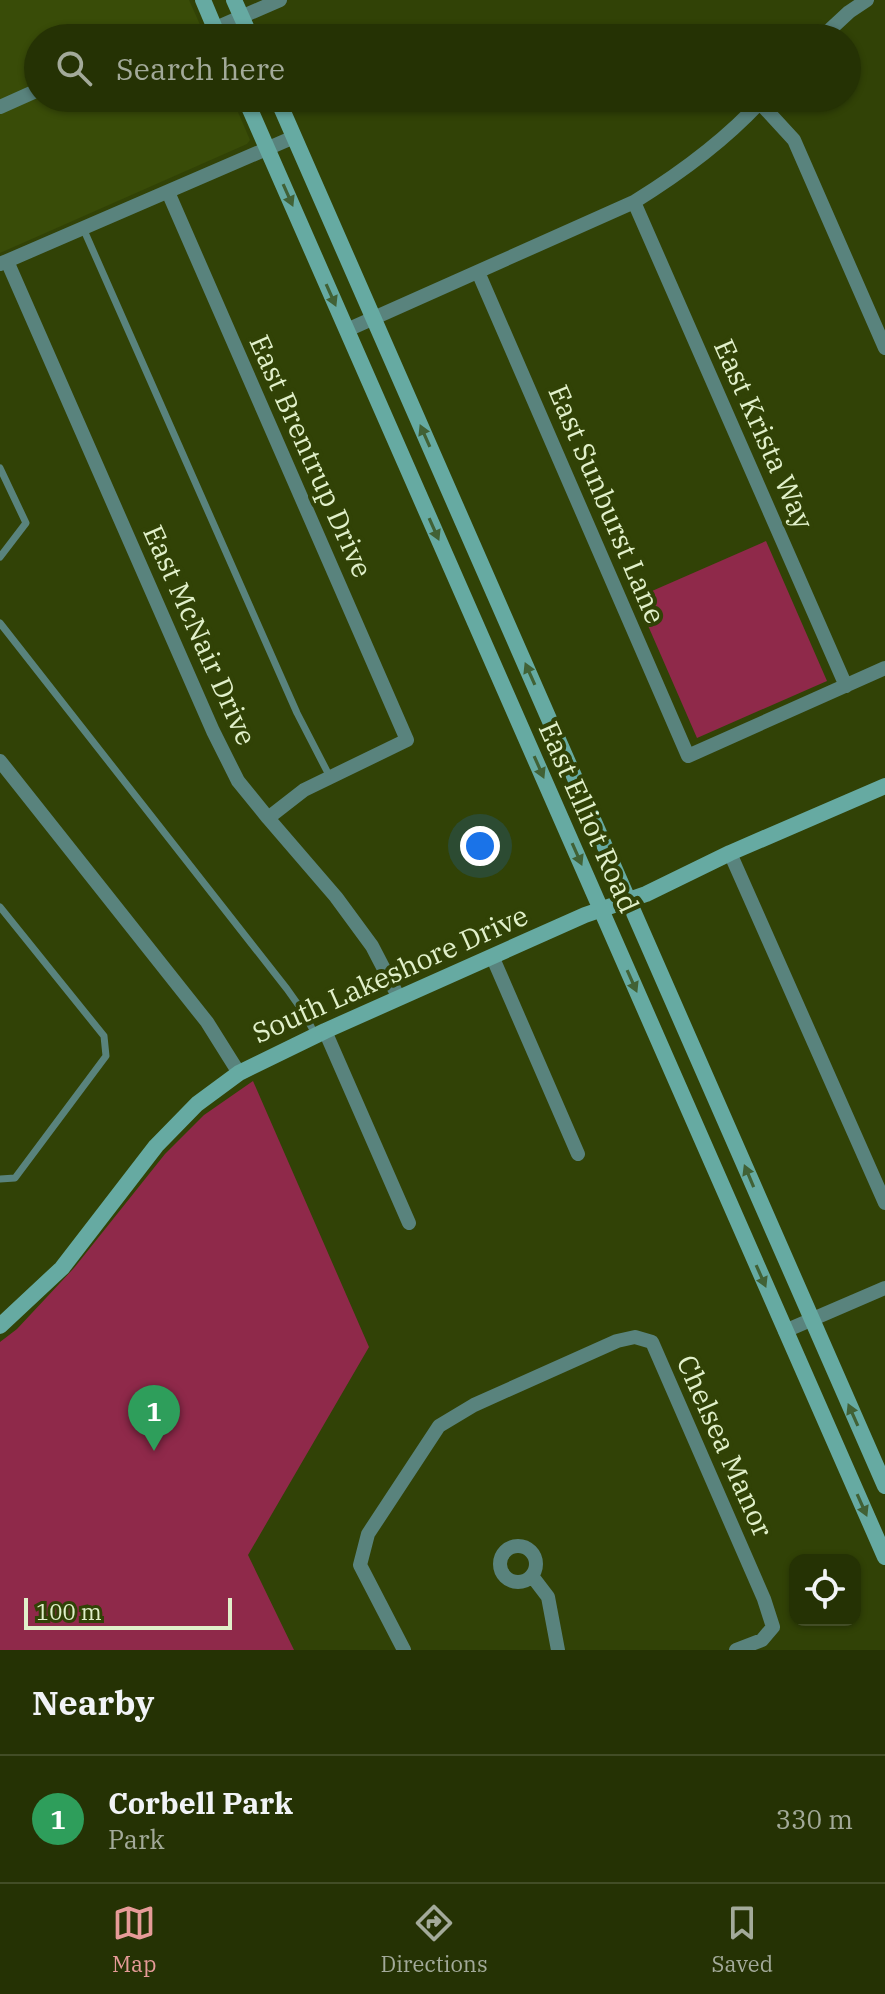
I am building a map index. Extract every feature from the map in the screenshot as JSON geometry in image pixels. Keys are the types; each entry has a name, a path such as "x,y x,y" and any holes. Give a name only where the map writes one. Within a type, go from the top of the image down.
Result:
{"main road":[{"path":"203,0 213,24"},
{"path":"234,0 245,24"},
{"name":"East Elliot Road","path":"251,112 885,1557"},
{"name":"East Elliot Road","path":"283,112 885,1486"},
{"name":"South Lakeshore Drive","path":"0,1326 62,1268 156,1146 197,1104 239,1073 492,956 601,909 646,894 730,853 885,786"}],"street":[{"path":"230,24 280,0"},
{"path":"836,24 867,0"},
{"path":"0,107 24,96"},
{"path":"347,330 634,202 674,178 750,112"},
{"path":"771,112 794,140 885,348"},
{"path":"4,263 294,137"},
{"name":"East Brentrup Drive","path":"168,192 407,740 330,777"},
{"name":"East Krista Way","path":"634,202 846,686"},
{"name":"East McNair Drive","path":"4,263 238,781 336,897 372,946 399,998"},
{"name":"East Sunburst Lane","path":"478,272 688,756 846,686"},
{"path":"846,686 885,668"},
{"path":"0,761 207,1022 239,1073"},
{"path":"268,818 304,790 330,777"},
{"path":"730,853 885,1203"},
{"path":"492,956 578,1154"},
{"path":"321,1033 409,1223"},
{"path":"785,1331 885,1288"},
{"name":"Chelsea Manor","path":"404,1650 360,1565 368,1534 439,1426 474,1405 617,1341 635,1337 652,1342 769,1613 773,1627 762,1640 736,1650"},
{"path":"532,1576 548,1597 558,1650"}],"lane":[{"path":"83,228 297,713 330,777"},
{"path":"0,468 26,523 0,557"},
{"path":"0,623 321,1033"},
{"path":"0,907 104,1036 106,1056 15,1178 0,1179"}],"shaded area":[{"path":"0,0 189,0 200,24 24,24 24,112 238,112 250,140 247,144 0,253"},
{"path":"766,541 827,681 697,738 636,598"},
{"path":"253,1081 369,1347 248,1555 294,1650 0,1650 0,1342 17,1329 74,1268 165,1154 204,1115"}],"place":[{"name":"Corbell Park","path":"154,1451"}]}
